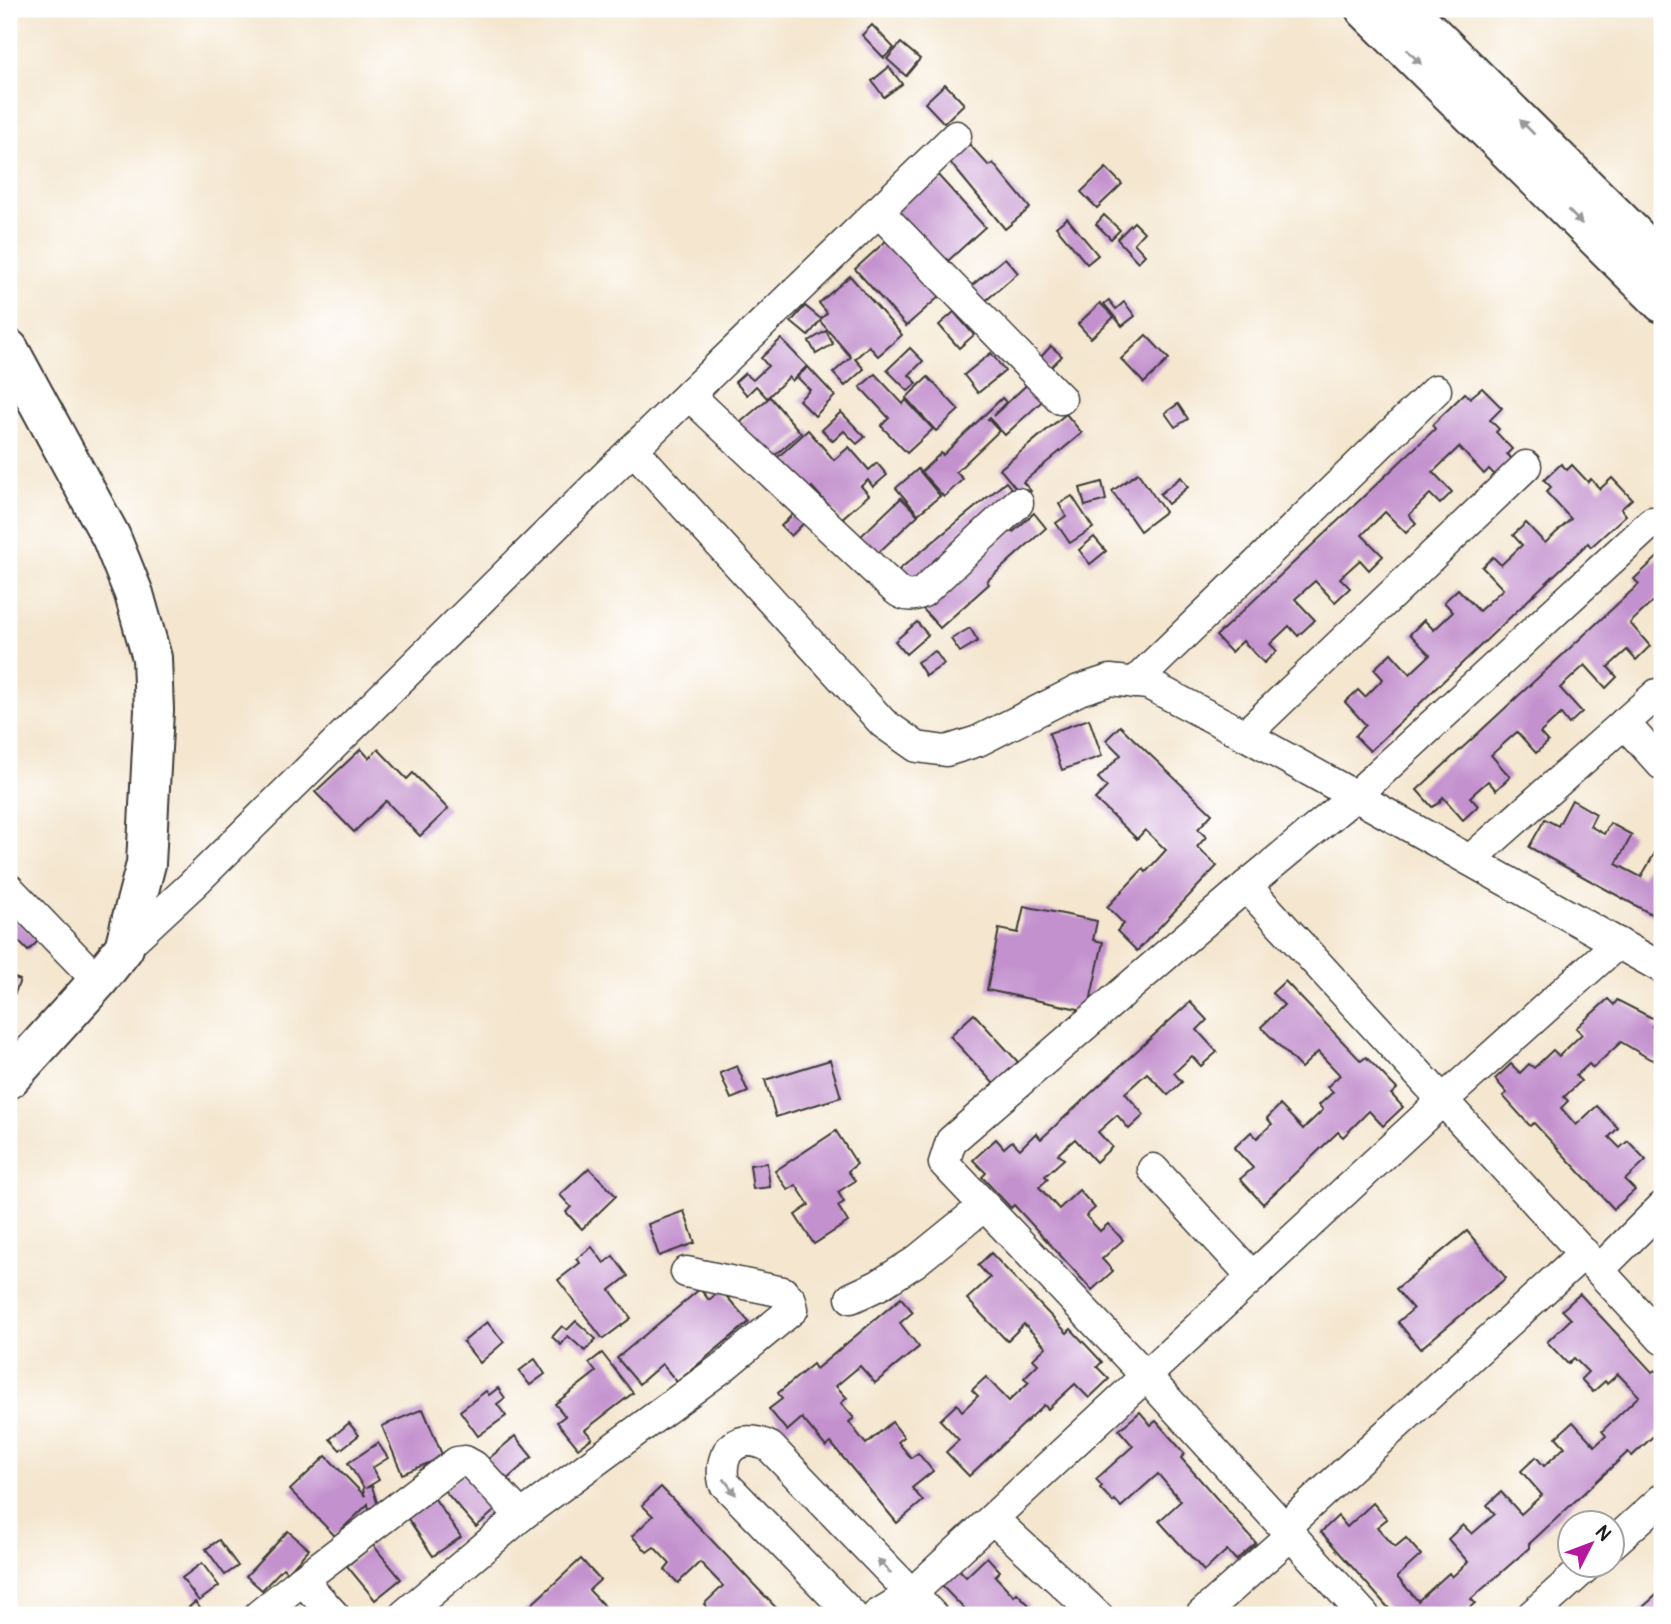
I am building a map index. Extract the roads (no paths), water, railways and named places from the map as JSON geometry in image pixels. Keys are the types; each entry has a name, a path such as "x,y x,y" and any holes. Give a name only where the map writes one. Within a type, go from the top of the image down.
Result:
{"main road":[{"path":"1365,9 1662,303"},
{"path":"1407,9 1662,262"},
{"path":"9,349 111,537 134,594 152,658 154,710 146,864 124,948 9,1079"}],"street":[{"path":"124,948 192,885 633,449 956,136"},
{"path":"878,211 1061,399"},
{"path":"1134,683 1436,390"},
{"path":"689,395 895,589 906,595 923,592 1018,503"},
{"path":"633,449 883,723 917,747 946,751 978,741 1079,691 1110,680 1147,684 1245,735 1662,968"},
{"path":"1245,735 1526,466"},
{"path":"1364,1615 1146,1376 944,1163 951,1142 1246,886 1355,796 1652,522"},
{"path":"1470,860 1657,694 1662,699"},
{"path":"1624,723 1662,765"},
{"path":"1246,886 1662,1339"},
{"path":"9,889 97,981"},
{"path":"877,1615 921,1605 993,1519 1443,1100 1618,943"},
{"path":"1153,1169 1253,1277"},
{"path":"851,1298 915,1262 984,1206"},
{"path":"1201,1615 1288,1531 1591,1261 1662,1207"},
{"path":"404,1615 521,1516 723,1367 793,1309 791,1300 783,1292 686,1272"},
{"path":"852,1615 724,1483 721,1470 724,1457 733,1446 745,1441 758,1441 770,1447 921,1605"},
{"path":"259,1615 457,1462 465,1461 474,1466 521,1516"},
{"path":"1626,1531 1662,1499"},
{"path":"993,1519 1097,1615"},
{"path":"1532,1615 1573,1578"},
{"path":"302,1580 334,1615"}]}
